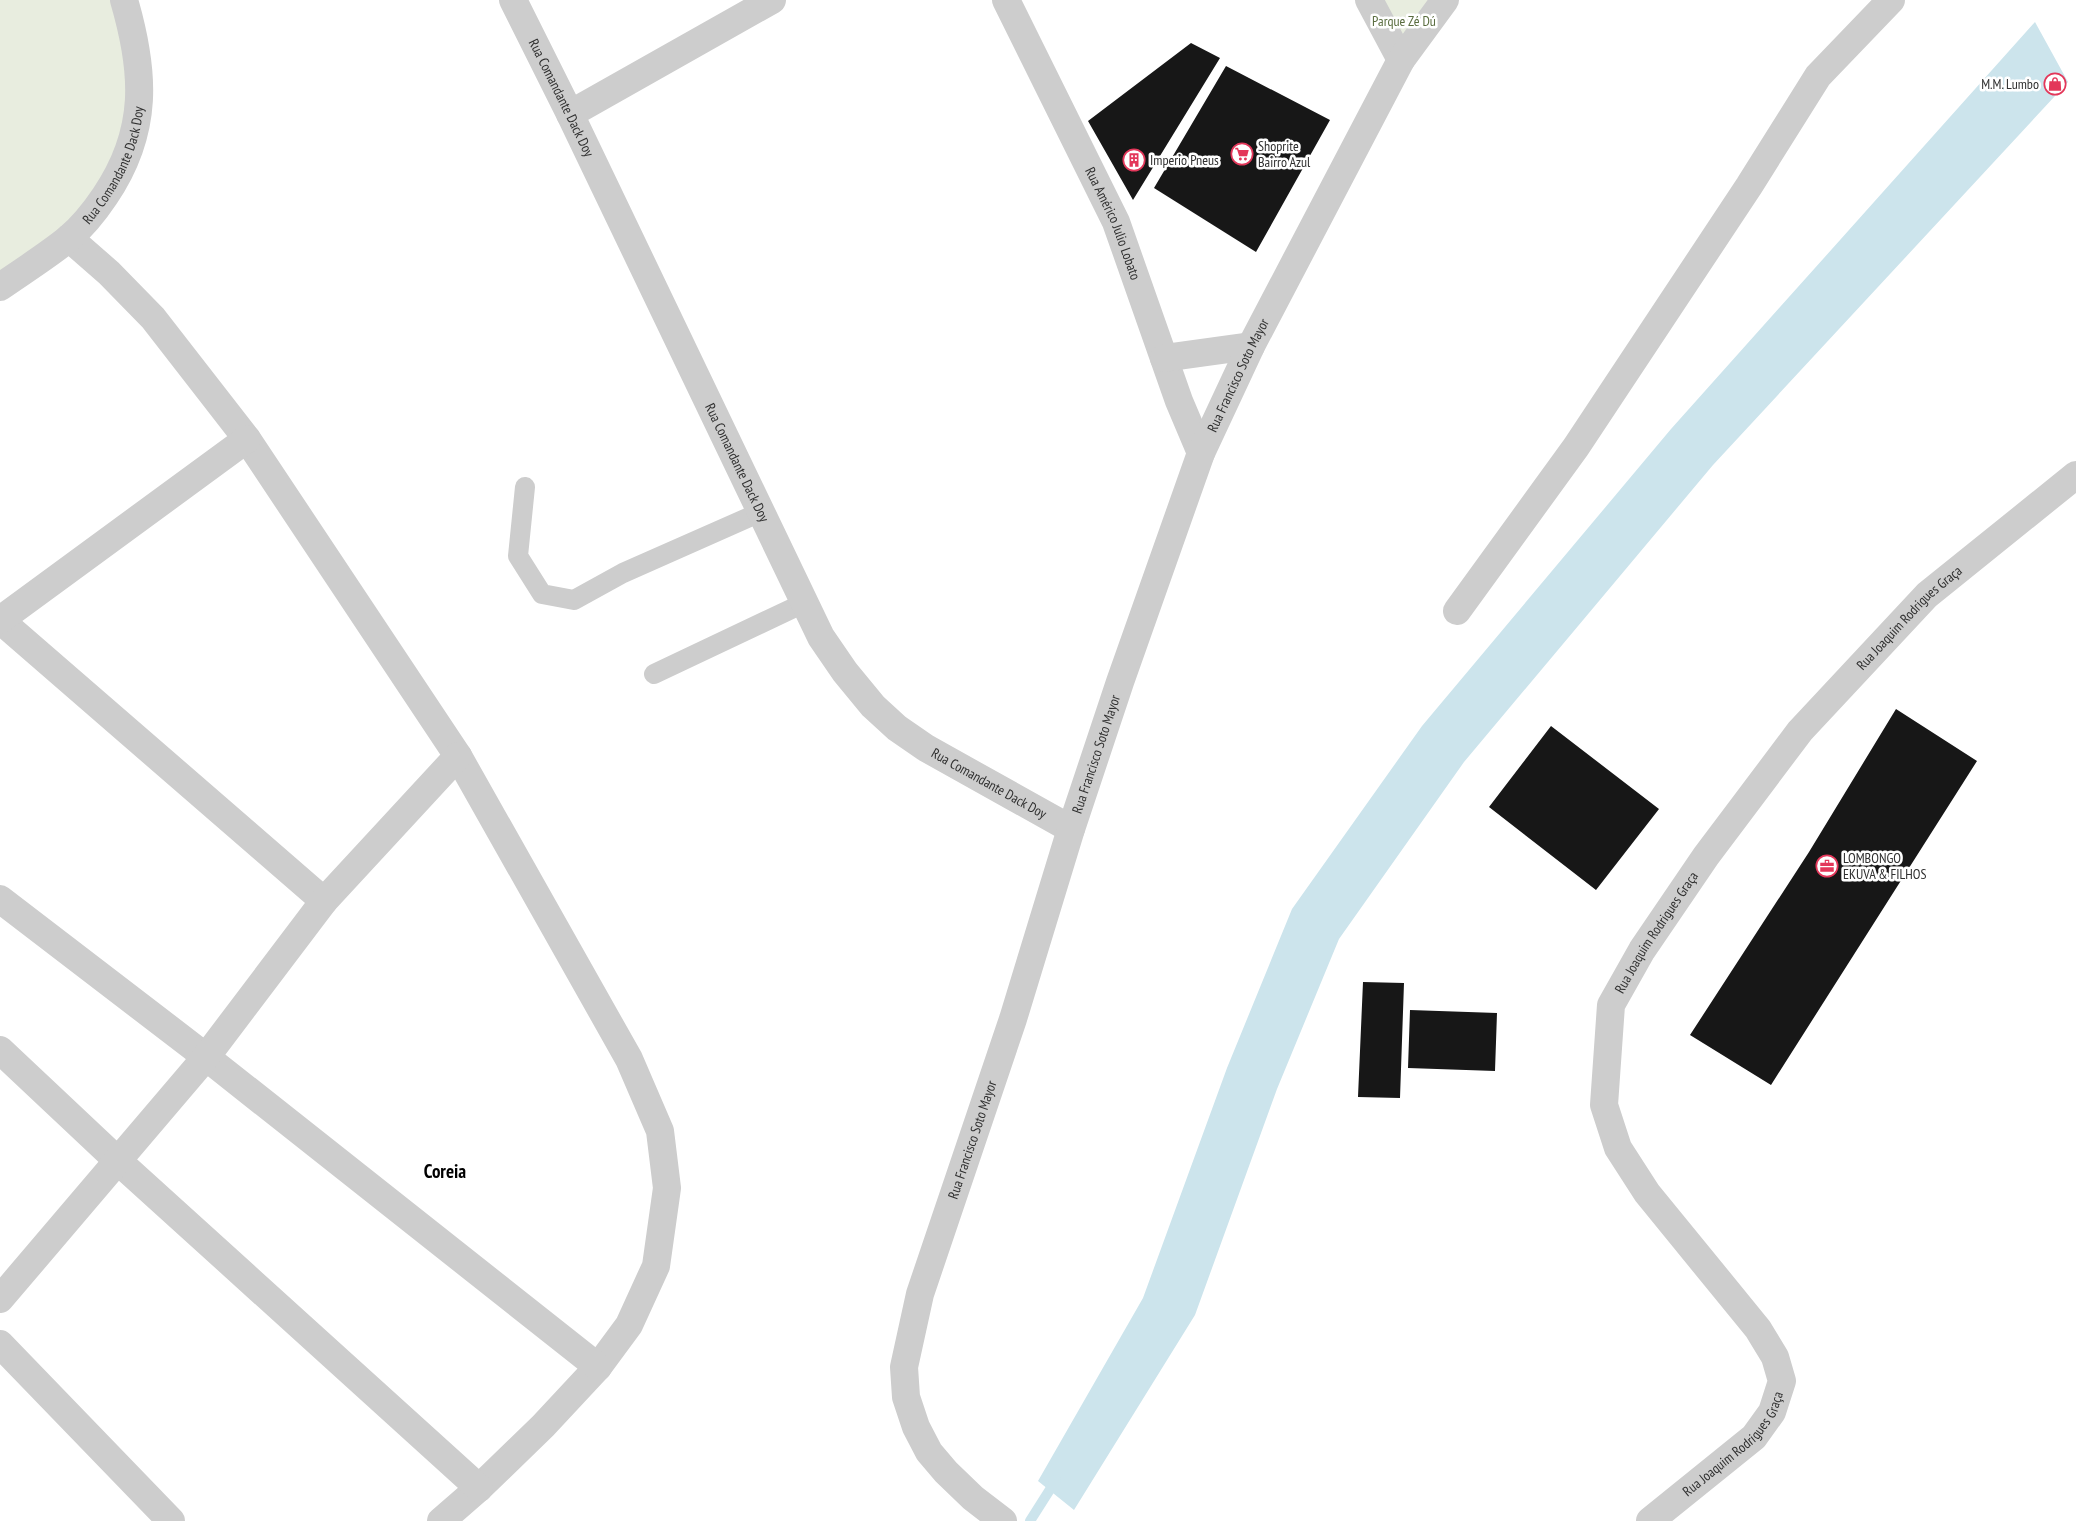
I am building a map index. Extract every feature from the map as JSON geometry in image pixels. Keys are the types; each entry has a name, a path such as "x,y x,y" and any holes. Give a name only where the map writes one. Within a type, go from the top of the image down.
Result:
{"street":[{"name":"Rua Comandante Dack Doy","path":"0,287 70,238 97,208 118,178 130,150 139,119 140,89 137,60 124,0"},
{"name":"Rua Comandante Dack Doy","path":"513,0 570,114 821,637 845,672 874,706 898,728 926,748 1071,829"},
{"path":"570,114 772,0"},
{"name":"Rua Américo Julio Lobato","path":"1006,0 1116,222 1164,358 1201,453"},
{"path":"1369,0 1401,60"},
{"name":"Rua Francisco Soto Mayor","path":"1003,1521 973,1498 928,1452 916,1427 906,1397 904,1367 920,1294 1013,1019 1071,829 1120,682 1201,453 1251,346 1401,60 1444,0"},
{"path":"1457,611 1581,439 1749,186 1818,76 1891,0"},
{"path":"70,238 110,273 153,318 247,438 458,756 629,1060 660,1131 667,1188 656,1266 629,1325 598,1367 479,1488 441,1521"},
{"path":"1164,358 1251,346"},
{"path":"247,438 0,620 324,901"},
{"name":"Rua Joaquim Rodrigues Graça","path":"1650,1521 1754,1437 1772,1412 1782,1381 1775,1357 1758,1329 1647,1193 1618,1148 1604,1105 1611,1005 1642,950 1706,856 1800,731 1927,595 2076,475"},
{"path":"0,1299 206,1057 324,901 458,756"},
{"path":"0,899 206,1057 598,1367"},
{"path":"0,1050 118,1161 479,1488"},
{"path":"0,1344 171,1521"}],"lane":[{"path":"525,487 518,556 542,594 574,600 623,573 761,512"},
{"path":"654,674 804,602"}],"green space":[{"path":"0,0 123,0 137,60 118,178 0,286"},
{"name":"Parque Zé Dú","path":"1369,0 1445,0 1401,60"}],"water":[{"path":"2035,22 2068,82 1713,465 1464,762 1339,939 1277,1089 1195,1315 1074,1510 1038,1481 1143,1298 1227,1068 1292,909 1422,726 1671,429"}],"building":[{"name":"Imperio Pneus","path":"1191,43 1220,58 1133,200 1088,121"},
{"name":"Shoprite Bairro Azul","path":"1226,66 1330,120 1256,252 1154,188"},
{"path":"1896,709 1977,761 1771,1085 1690,1035 1809,852"},
{"path":"1551,726 1659,809 1596,890 1489,807"},
{"path":"1363,982 1404,983 1400,1098 1358,1097"},
{"path":"1410,1010 1497,1013 1495,1071 1408,1068"}],"waterway":[{"path":"1030,1521 1056,1480"}],"place":[{"name":"M.M. Lumbo","path":"2055,84"},
{"name":"Shoprite Bairro Azul","path":"1242,154"},
{"name":"Imperio Pneus","path":"1134,160"},
{"name":"LOMBONGO EKUVA & FILHOS","path":"1827,866"}],"district":[{"name":"Coreia","path":"445,1171"}]}
